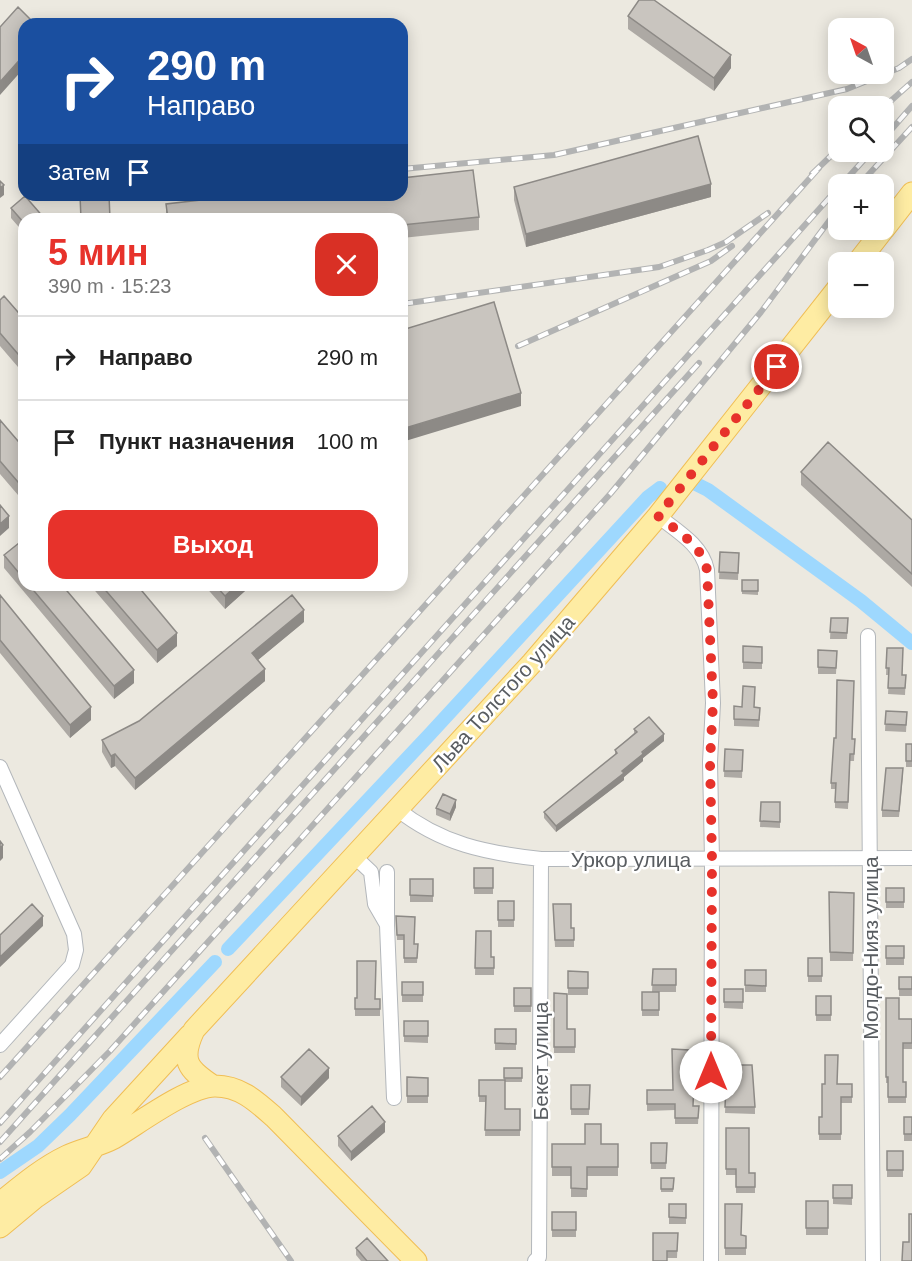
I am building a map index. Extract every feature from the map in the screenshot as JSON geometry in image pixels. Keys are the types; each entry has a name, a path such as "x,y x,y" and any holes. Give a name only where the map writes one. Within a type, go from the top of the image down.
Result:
{"main road":[{"path":"894,216 912,194"},
{"path":"866,252 875,240"},
{"name":"Льва Толстого улица","path":"213,1086 196,1075 189,1065 186,1052 194,1030 532,663 658,516 828,301"},
{"path":"0,1227 36,1197 81,1166 113,1119 194,1030"},
{"path":"0,1203 68,1155 96,1147 177,1100 202,1088 213,1086 241,1092 261,1105 293,1134 416,1261"}],"street":[{"path":"658,516 700,551 707,570 713,693 710,762 712,859 711,1261"},
{"name":"Молдо-Нияз улица","path":"868,636 873,1261"},
{"path":"0,767 74,934 76,950 72,965 0,1045"},
{"name":"Уркор улица","path":"397,809 414,823 472,849 541,859 912,858"},
{"path":"354,856 371,872 375,904 387,925"},
{"name":"Бекет улица","path":"539,1260 541,859"},
{"path":"387,872 394,1098"}],"building":[{"path":"639,0 654,0 731,55 714,78 628,16"},
{"path":"18,7 29,18 18,18 18,62 0,82 0,27"},
{"path":"698,136 711,184 526,234 514,187"},
{"path":"473,170 479,217 408,224 408,213 167,213 166,204 192,201 408,201 408,177"},
{"path":"19,201 29,201 40,213 18,213 18,216 11,208"},
{"path":"80,201 109,201 110,213 81,213"},
{"path":"4,296 18,312 18,354 0,333 0,300"},
{"path":"494,302 521,393 408,427 408,328"},
{"path":"0,420 18,441 18,482 0,461"},
{"path":"828,442 912,520 912,574 801,472"},
{"path":"0,505 9,516 0,524"},
{"path":"18,544 18,572 4,555"},
{"path":"720,552 739,553 738,573 719,572"},
{"path":"742,580 758,580 758,591 742,591"},
{"path":"34,591 67,591 134,670 114,686"},
{"path":"106,591 142,591 177,633 157,650"},
{"path":"220,591 230,591 225,596"},
{"path":"0,595 91,707 70,725 0,640"},
{"path":"292,595 304,610 252,653 265,669 135,778 115,754 111,756 102,740 139,721"},
{"path":"831,618 848,618 847,633 830,632"},
{"path":"743,646 762,647 762,663 743,662"},
{"path":"887,648 903,648 902,675 906,675 905,688 888,688"},
{"path":"818,650 837,651 836,668 818,667"},
{"path":"837,680 854,681 852,739 855,739 854,754 850,754 848,802 835,802 836,783 831,783 834,738 836,738"},
{"path":"743,686 755,687 754,707 760,708 759,720 734,719 734,706 742,707"},
{"path":"886,711 907,712 906,725 885,724"},
{"path":"649,717 664,734 622,771 624,773 556,826 544,812 617,753 615,750 637,732 634,729"},
{"path":"906,744 912,744 912,761 906,761"},
{"path":"725,749 743,750 742,771 724,771"},
{"path":"886,768 903,768 899,811 882,810"},
{"path":"443,794 456,800 450,814 436,808"},
{"path":"761,802 780,802 780,822 760,821"},
{"path":"474,868 493,868 493,888 474,888"},
{"path":"410,879 433,879 433,896 410,895"},
{"path":"886,888 904,888 904,902 886,902"},
{"path":"829,892 854,893 853,953 830,952"},
{"path":"498,901 514,901 514,920 498,920"},
{"path":"32,904 43,916 0,957 0,935"},
{"path":"553,904 571,904 571,928 574,928 574,940 555,940"},
{"path":"396,916 415,917 414,944 418,944 417,958 404,958 404,935 397,935"},
{"path":"476,931 491,931 491,957 494,957 494,968 475,968"},
{"path":"886,946 904,946 904,958 886,958"},
{"path":"808,958 822,958 822,976 808,976"},
{"path":"357,961 376,961 375,999 380,999 380,1009 355,1009"},
{"path":"653,969 676,969 676,985 652,985"},
{"path":"745,970 766,970 766,986 745,985"},
{"path":"568,971 588,972 588,988 568,988"},
{"path":"899,977 912,977 912,989 899,989"},
{"path":"402,982 423,982 423,995 402,995"},
{"path":"514,988 531,988 531,1006 514,1006"},
{"path":"724,989 743,989 743,1002 724,1002"},
{"path":"642,992 659,992 659,1010 642,1010"},
{"path":"554,993 567,994 567,1029 575,1029 575,1047 554,1047"},
{"path":"816,996 831,996 831,1015 816,1015"},
{"path":"886,998 899,998 899,1019 912,1019 912,1043 903,1043 903,1082 906,1082 906,1097 888,1097"},
{"path":"404,1021 428,1021 428,1036 404,1036"},
{"path":"495,1029 516,1029 516,1044 495,1043"},
{"path":"309,1049 329,1068 301,1097 281,1077"},
{"path":"672,1049 689,1050 689,1081 694,1081 693,1106 699,1106 698,1118 675,1118 675,1104 647,1104 647,1090 673,1090"},
{"path":"825,1055 838,1055 837,1084 852,1084 852,1097 841,1097 841,1134 819,1134 819,1117 822,1117 822,1084 825,1084"},
{"path":"727,1065 752,1065 755,1107 725,1107"},
{"path":"504,1068 522,1068 522,1078 504,1078"},
{"path":"407,1077 428,1078 428,1096 407,1096"},
{"path":"479,1080 505,1080 505,1109 520,1109 520,1130 485,1130 486,1096 479,1096"},
{"path":"571,1085 590,1085 589,1109 571,1109"},
{"path":"372,1106 385,1122 351,1152 338,1136"},
{"path":"904,1117 912,1117 912,1134 904,1134"},
{"path":"585,1124 601,1124 601,1144 618,1144 618,1167 587,1167 587,1189 571,1188 571,1167 552,1167 552,1144 585,1144"},
{"path":"726,1128 749,1128 749,1173 755,1173 755,1187 736,1187 736,1169 726,1169"},
{"path":"651,1143 667,1143 666,1163 651,1163"},
{"path":"887,1151 903,1151 903,1170 887,1170"},
{"path":"661,1178 674,1178 673,1189 661,1189"},
{"path":"833,1185 852,1185 852,1198 833,1198"},
{"path":"806,1201 828,1201 828,1228 806,1228"},
{"path":"669,1204 686,1204 686,1218 669,1217"},
{"path":"725,1204 742,1204 741,1235 746,1236 746,1248 725,1248"},
{"path":"552,1212 576,1212 576,1230 552,1230"},
{"path":"909,1214 912,1214 912,1261 902,1261 903,1242 909,1242"},
{"path":"653,1233 678,1233 677,1251 667,1251 667,1261 653,1261"},
{"path":"367,1238 388,1261 367,1261 356,1248"}],"waterway":[{"path":"696,484 708,490 861,601 912,643"},
{"path":"228,949 648,497 660,488"},
{"path":"0,1172 38,1146 70,1115 215,962"}],"railway":[{"path":"408,168 554,155 847,89 899,68 912,59"},
{"path":"894,98 912,82"},
{"path":"894,127 912,106"},
{"path":"869,174 912,127"},
{"path":"812,174 828,159"},
{"path":"851,174 862,162"},
{"path":"0,1077 819,168"},
{"path":"0,1123 828,199"},
{"path":"408,303 659,267 726,242 768,213"},
{"path":"0,1159 110,1051 611,493 761,312 828,222"},
{"path":"518,346 711,261 732,246"},
{"path":"0,1142 699,363"},
{"path":"205,1138 291,1261"}],"route":[{"path":"711,1072 710,762 713,703 707,570 700,551 658,516 777,367"}]}
